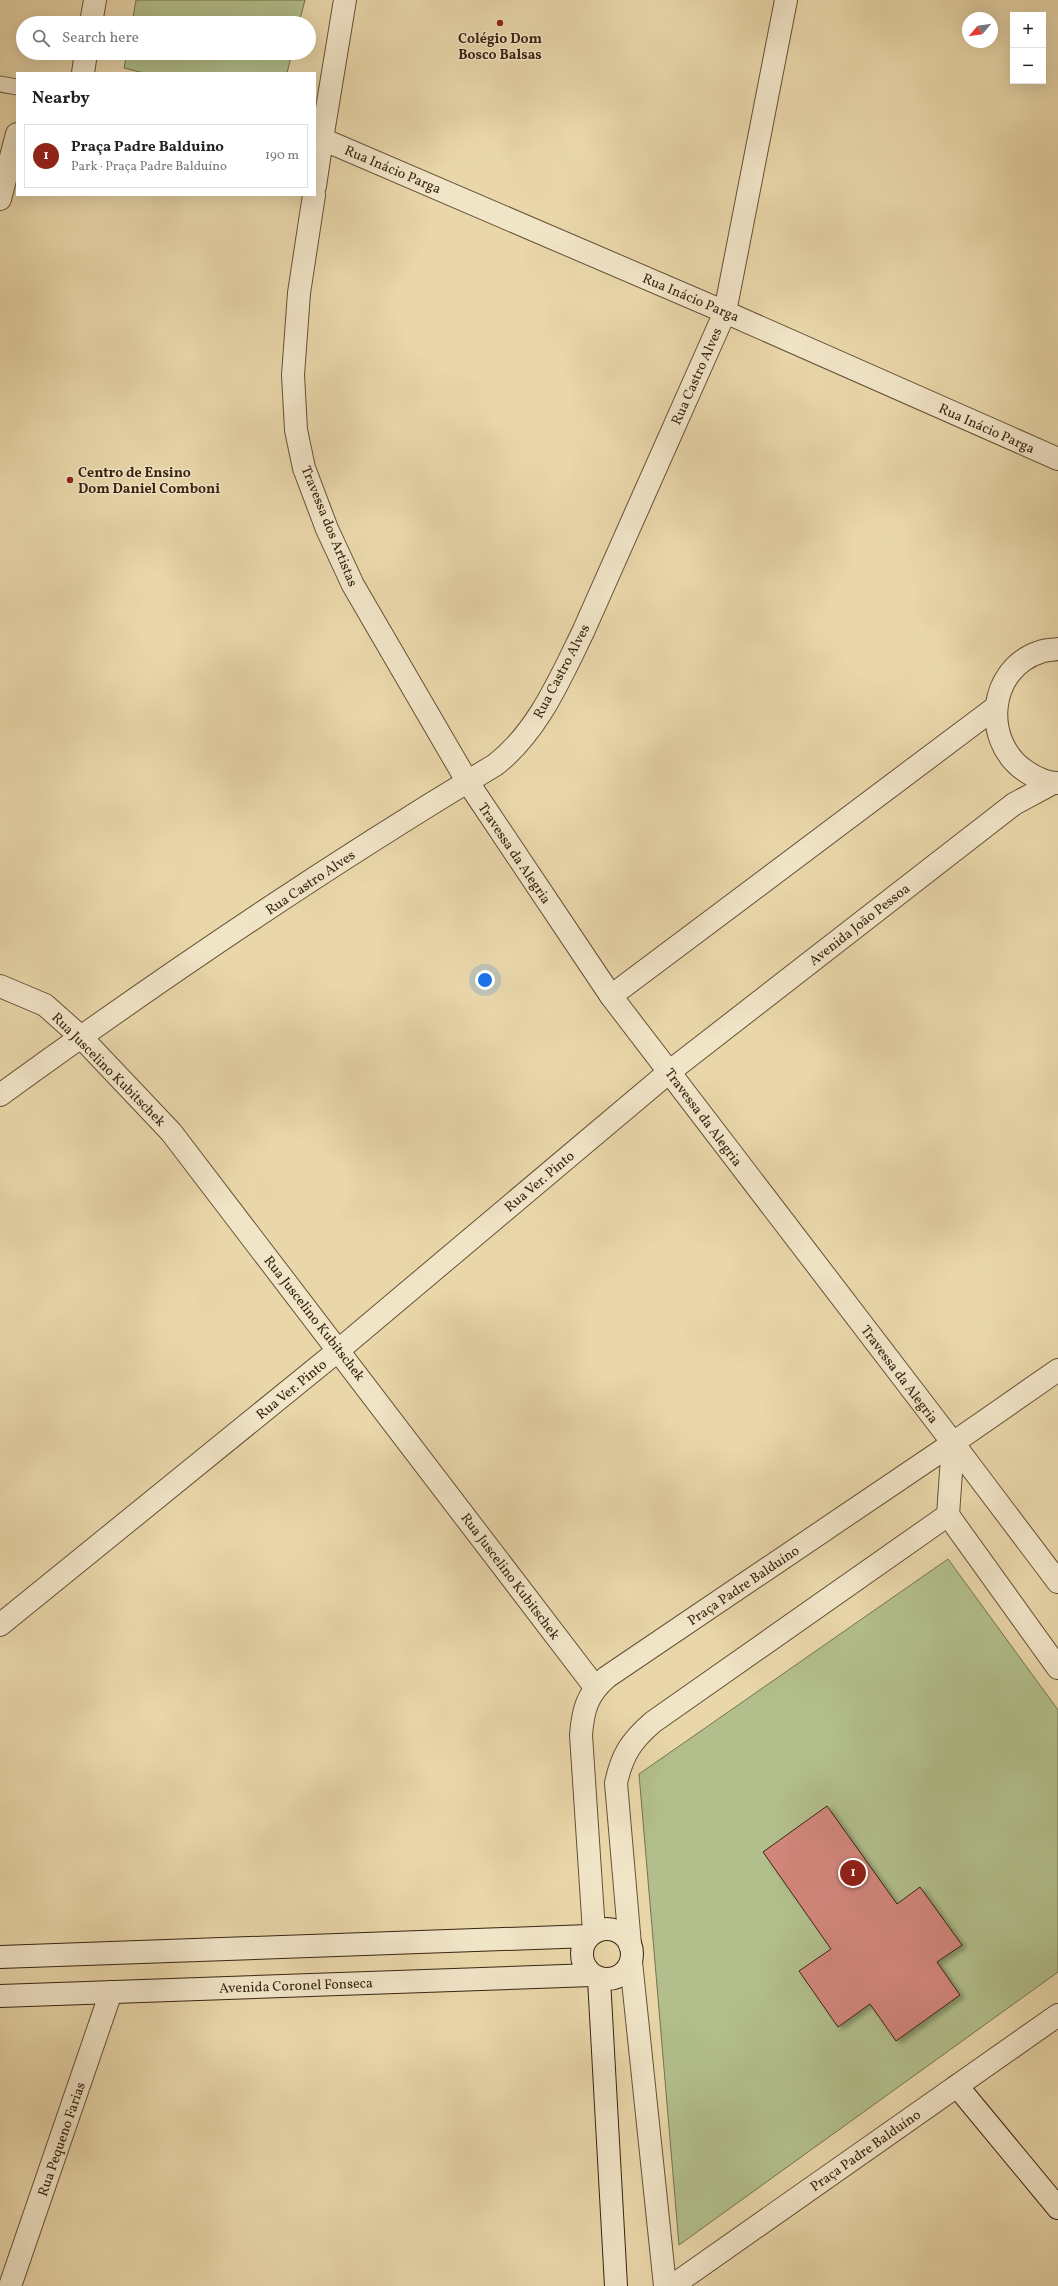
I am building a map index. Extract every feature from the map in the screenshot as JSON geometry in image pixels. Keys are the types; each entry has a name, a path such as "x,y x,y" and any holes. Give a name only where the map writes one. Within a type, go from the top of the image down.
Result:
{"street":[{"path":"92,16 95,0"},
{"path":"316,174 319,138 345,0"},
{"name":"Rua Castro Alves","path":"0,1095 80,1037 385,831 467,782 510,753 528,732 558,683 583,632 725,312 786,0"},
{"path":"83,72 85,60"},
{"path":"0,199 16,138"},
{"name":"Rua Inácio Parga","path":"319,138 725,312 1058,459"},
{"name":"Travessa dos Artistas","path":"314,196 298,293 293,375 296,430 304,468 327,529 353,585 467,782"},
{"path":"1056,782 1033,776 1022,768 1003,748 997,728 996,707 1001,689 1010,673 1019,665 1040,652 1058,649"},
{"path":"611,996 996,707"},
{"name":"Travessa da Alegria","path":"467,782 611,996 953,1443"},
{"name":"Avenida João Pessoa","path":"669,1072 1014,804 1056,782"},
{"name":"Rua Juscelino Kubitschek","path":"0,986 45,1005 80,1037 172,1132 340,1349 596,1687"},
{"name":"Rua Ver. Pinto","path":"0,1625 340,1349 669,1072"},
{"name":"Praça Padre Balduíno","path":"616,2286 595,1977 586,1970 582,1956 582,1949 592,1934 581,1735 583,1710 596,1687 1058,1370"},
{"path":"953,1443 948,1515 1058,1668"},
{"path":"953,1443 1058,1582"},
{"path":"665,2286 619,1838 616,1783 620,1762 636,1736 653,1722 948,1515"},
{"path":"0,1957 592,1934 610,1930 618,1932 630,1954 627,1970 615,1978 595,1977"},
{"name":"Avenida Coronel Fonseca","path":"0,1996 595,1977"},
{"name":"Rua Pequeno Farias","path":"10,2286 111,1992"},
{"name":"Praça Padre Balduíno","path":"672,2286 1058,2015"},
{"path":"957,2086 1058,2208"}],"lane":[{"path":"0,84 16,87"}],"green space":[{"path":"136,0 305,0 301,16 133,16"},
{"path":"126,60 290,60 287,72 140,72 124,68"},
{"path":"948,1559 1058,1710 1058,1972 679,2245 639,1774"}],"building":[{"path":"827,1806 897,1904 920,1887 962,1945 937,1962 960,1995 896,2041 870,2004 838,2027 799,1971 831,1949 763,1852"}],"place":[{"name":"Colégio Dom Bosco Balsas","path":"500,23"},
{"name":"Centro de Ensino Dom Daniel Comboni","path":"70,480"},
{"name":"Praça Padre Balduino","path":"853,1873"}]}
